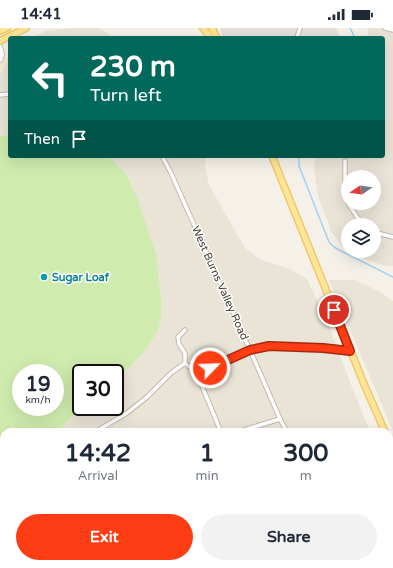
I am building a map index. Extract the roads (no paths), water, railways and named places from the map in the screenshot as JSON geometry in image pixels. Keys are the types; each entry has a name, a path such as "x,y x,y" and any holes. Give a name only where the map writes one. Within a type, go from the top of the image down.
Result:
{"main road":[{"path":"0,32 7,28"},
{"path":"10,36 26,28"},
{"path":"203,28 209,36"},
{"path":"273,158 350,351 383,428"}],"street":[{"path":"385,28 393,30"},
{"path":"0,47 2,54 0,60"},
{"name":"West Burns Valley Road","path":"163,158 285,428"},
{"path":"345,161 345,170"},
{"path":"381,234 393,237"},
{"path":"186,330 178,337 179,344 185,353 185,363 197,374 219,428"},
{"path":"197,374 250,350 269,346 323,348 350,351"},
{"path":"102,428 128,414 147,398 171,373 185,363"},
{"path":"250,428 280,419"}],"waterway":[{"path":"350,28 354,36"},
{"path":"299,158 299,166 329,242 339,250 393,277"}],"place":[{"name":"Sugar Loaf","path":"44,277"}]}
